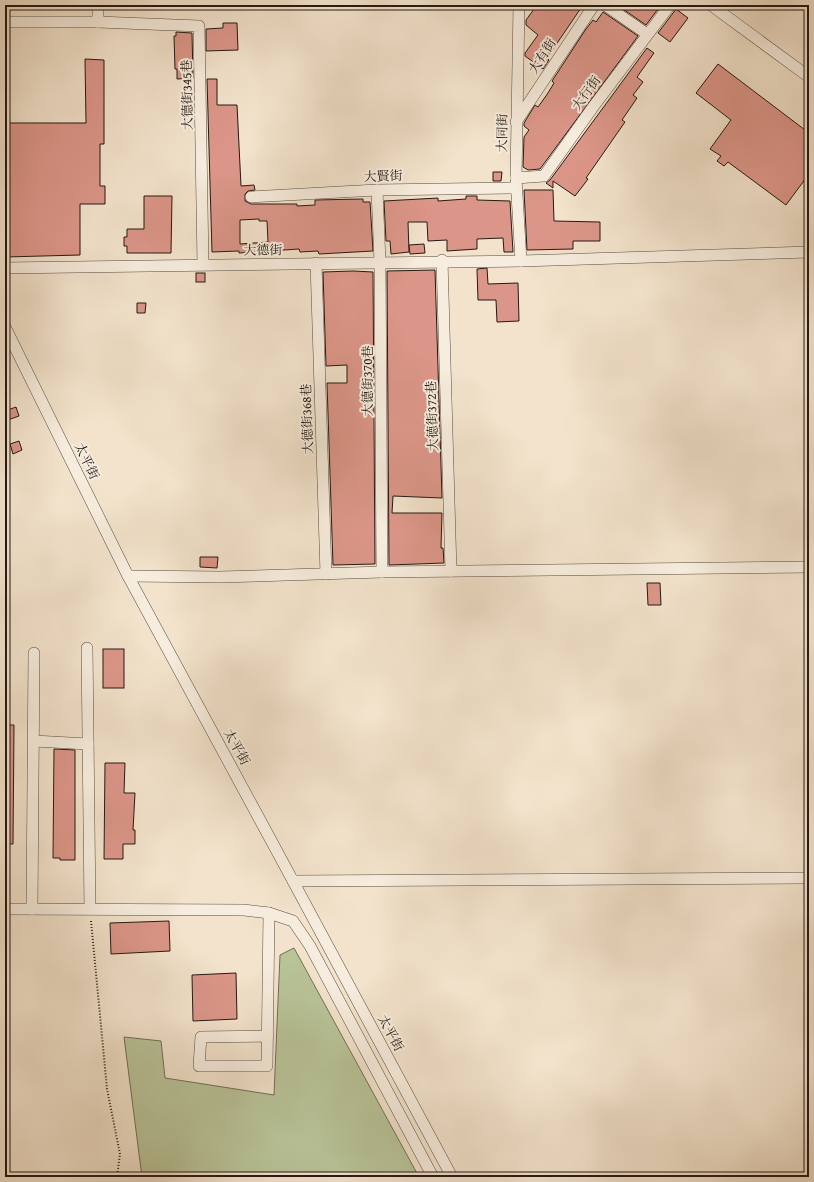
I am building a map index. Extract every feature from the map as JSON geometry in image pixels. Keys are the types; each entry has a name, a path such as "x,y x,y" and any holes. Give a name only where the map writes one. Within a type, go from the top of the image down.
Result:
{"street":[{"path":"5,22 98,22 98,5"},
{"name":"大同街","path":"519,5 516,183 521,261"},
{"name":"大有街","path":"516,123 594,5"},
{"path":"605,5 647,34"},
{"name":"大行街","path":"516,183 544,176 647,34 670,5"},
{"path":"711,5 809,76"},
{"name":"大德街345巷","path":"98,22 200,26 203,264"},
{"name":"大賢街","path":"251,197 516,183"},
{"name":"大德街370巷","path":"377,190 380,262 382,572"},
{"name":"大德街","path":"5,268 442,260 521,261 809,252"},
{"name":"大德街372巷","path":"442,260 451,571"},
{"name":"大德街368巷","path":"316,263 326,574"},
{"name":"太平街","path":"5,327 128,576 452,1177"},
{"path":"128,576 809,567"},
{"path":"87,648 90,909"},
{"path":"32,909 34,653"},
{"path":"34,742 88,744"},
{"path":"293,881 809,878"},
{"path":"5,909 244,910 268,913 293,920 310,946 433,1177"},
{"path":"268,913 268,1036 267,1066 199,1066 201,1037 268,1036"}],"path":[{"path":"90,909 107,1089 120,1154 117,1177"}],"green space":[{"path":"294,948 419,1177 142,1177 124,1037 161,1041 165,1078 274,1095 280,955"}],"building":[{"path":"537,5 583,5 547,58 549,60 543,69 525,56 525,53 538,35 526,25 526,20"},
{"path":"617,5 661,5 646,25"},
{"path":"676,9 688,18 670,42 658,33"},
{"path":"603,12 638,36 540,169 528,170 523,167 524,137 529,130 524,126 524,123 535,105 538,107 548,93 554,83 552,81 586,29 593,20 596,22"},
{"path":"223,23 237,23 238,50 206,51 206,29 223,28"},
{"path":"176,32 192,33 193,78 177,79 177,69 175,69 174,36 176,36"},
{"path":"647,48 654,53 637,77 643,82 633,95 637,98 622,120 625,122 586,178 588,179 575,196 553,181 553,188 546,183 550,180"},
{"path":"85,59 104,60 104,144 100,144 100,186 105,186 105,204 80,204 80,255 5,257 5,123 86,123"},
{"path":"718,64 809,133 809,174 786,205 728,162 724,166 717,161 721,156 710,149 731,120 696,93"},
{"path":"207,79 217,79 217,105 237,105 241,186 254,185 255,190 248,191 245,194 245,201 251,204 297,204 297,206 315,205 315,200 363,199 363,202 370,202 373,251 319,254 318,251 300,252 299,249 239,253 239,251 212,252","holes":["259,219 259,221 267,221 268,242 240,244 240,220"]},
{"path":"493,172 502,172 501,181 493,181"},
{"path":"524,190 553,190 554,221 600,222 600,241 573,241 573,249 527,250"},
{"path":"144,196 172,196 171,253 127,253 127,246 124,246 124,237 127,237 127,229 144,229"},
{"path":"466,196 477,196 477,200 510,201 513,252 504,252 503,238 477,239 477,249 447,251 447,240 428,241 427,222 408,222 409,252 391,254 390,241 386,241 384,201 438,198 438,201 466,199"},
{"path":"424,244 425,253 410,254 409,245"},
{"path":"487,268 488,284 518,283 519,321 497,322 496,300 478,300 477,269"},
{"path":"435,270 442,498 393,496 392,513 442,513 441,548 443,548 444,563 389,565 387,271"},
{"path":"323,272 373,272 375,564 333,565 327,383 347,383 347,365 326,366"},
{"path":"196,273 205,273 205,282 196,282"},
{"path":"137,303 146,303 145,313 137,313"},
{"path":"16,407 19,416 5,421 5,411"},
{"path":"19,441 22,450 13,454 10,444"},
{"path":"200,557 218,557 217,568 200,567"},
{"path":"647,583 660,583 661,605 648,605"},
{"path":"103,649 124,649 124,688 103,688"},
{"path":"5,725 14,725 13,844 5,844"},
{"path":"54,749 75,750 75,860 60,860 60,858 53,858"},
{"path":"105,763 125,763 124,793 135,793 133,830 135,830 135,844 123,844 123,859 104,859"},
{"path":"169,921 170,951 111,954 110,923"},
{"path":"236,973 237,1019 193,1021 192,975"}]}
